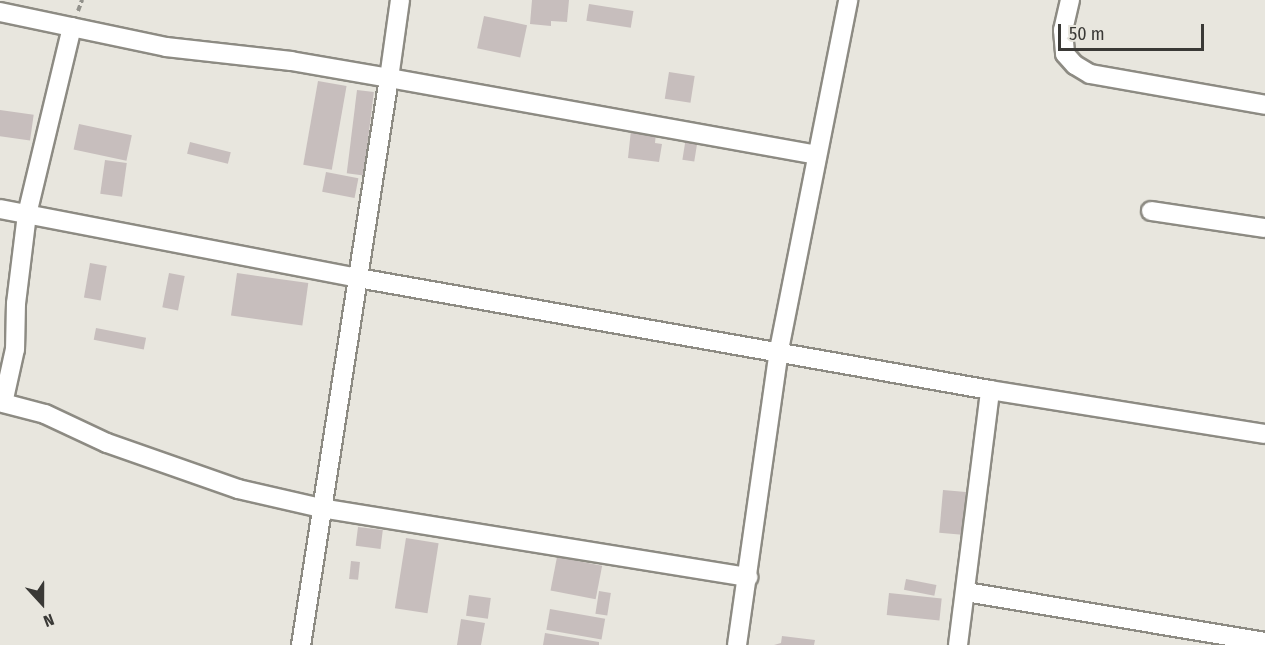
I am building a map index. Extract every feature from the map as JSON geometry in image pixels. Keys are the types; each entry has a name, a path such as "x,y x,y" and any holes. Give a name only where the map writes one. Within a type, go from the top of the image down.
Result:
{"street":[{"path":"301,645 400,0"},
{"path":"737,645 780,350 816,155 848,0"},
{"path":"1070,0 1063,30 1065,54 1075,65 1090,74 1265,105"},
{"path":"0,12 166,47 291,60 816,155"},
{"path":"72,27 27,214 16,303 15,349 1,406 45,414 106,443 238,489 321,508 748,577"},
{"path":"0,209 358,278 780,350 990,390 1265,434"},
{"path":"1151,211 1265,228"},
{"path":"958,645 990,390"},
{"path":"966,592 1265,642"}],"building":[{"path":"532,0 569,0 567,22 551,21 551,26 530,24"},
{"path":"589,4 633,11 631,28 586,21"},
{"path":"484,16 527,25 520,57 477,48"},
{"path":"669,72 695,76 690,103 665,99"},
{"path":"318,81 347,86 332,170 303,165"},
{"path":"357,90 374,92 364,175 347,173"},
{"path":"0,110 34,115 30,140 0,136"},
{"path":"79,124 132,135 126,161 74,149"},
{"path":"631,130 656,133 655,143 662,144 659,162 628,158"},
{"path":"686,137 698,139 694,162 682,160"},
{"path":"190,142 231,152 228,164 187,154"},
{"path":"105,160 127,163 122,197 100,194"},
{"path":"326,172 358,178 355,198 322,192"},
{"path":"90,263 107,266 101,300 84,297"},
{"path":"169,273 185,276 178,310 162,307"},
{"path":"237,273 308,283 302,326 231,316"},
{"path":"96,328 146,338 144,350 94,340"},
{"path":"943,490 966,492 962,535 939,533"},
{"path":"358,527 383,530 380,549 356,546"},
{"path":"406,538 439,543 427,613 395,608"},
{"path":"557,557 602,566 596,599 551,590"},
{"path":"351,561 360,562 358,580 349,579"},
{"path":"906,579 936,585 934,596 904,590"},
{"path":"599,591 611,593 607,616 595,614"},
{"path":"889,593 942,599 939,620 887,615"},
{"path":"469,595 491,598 488,619 466,616"},
{"path":"550,609 605,619 602,639 546,630"},
{"path":"461,619 485,623 481,645 457,645"},
{"path":"545,633 599,642 599,645 543,645"},
{"path":"782,636 815,640 814,645 774,645 781,643"}]}
